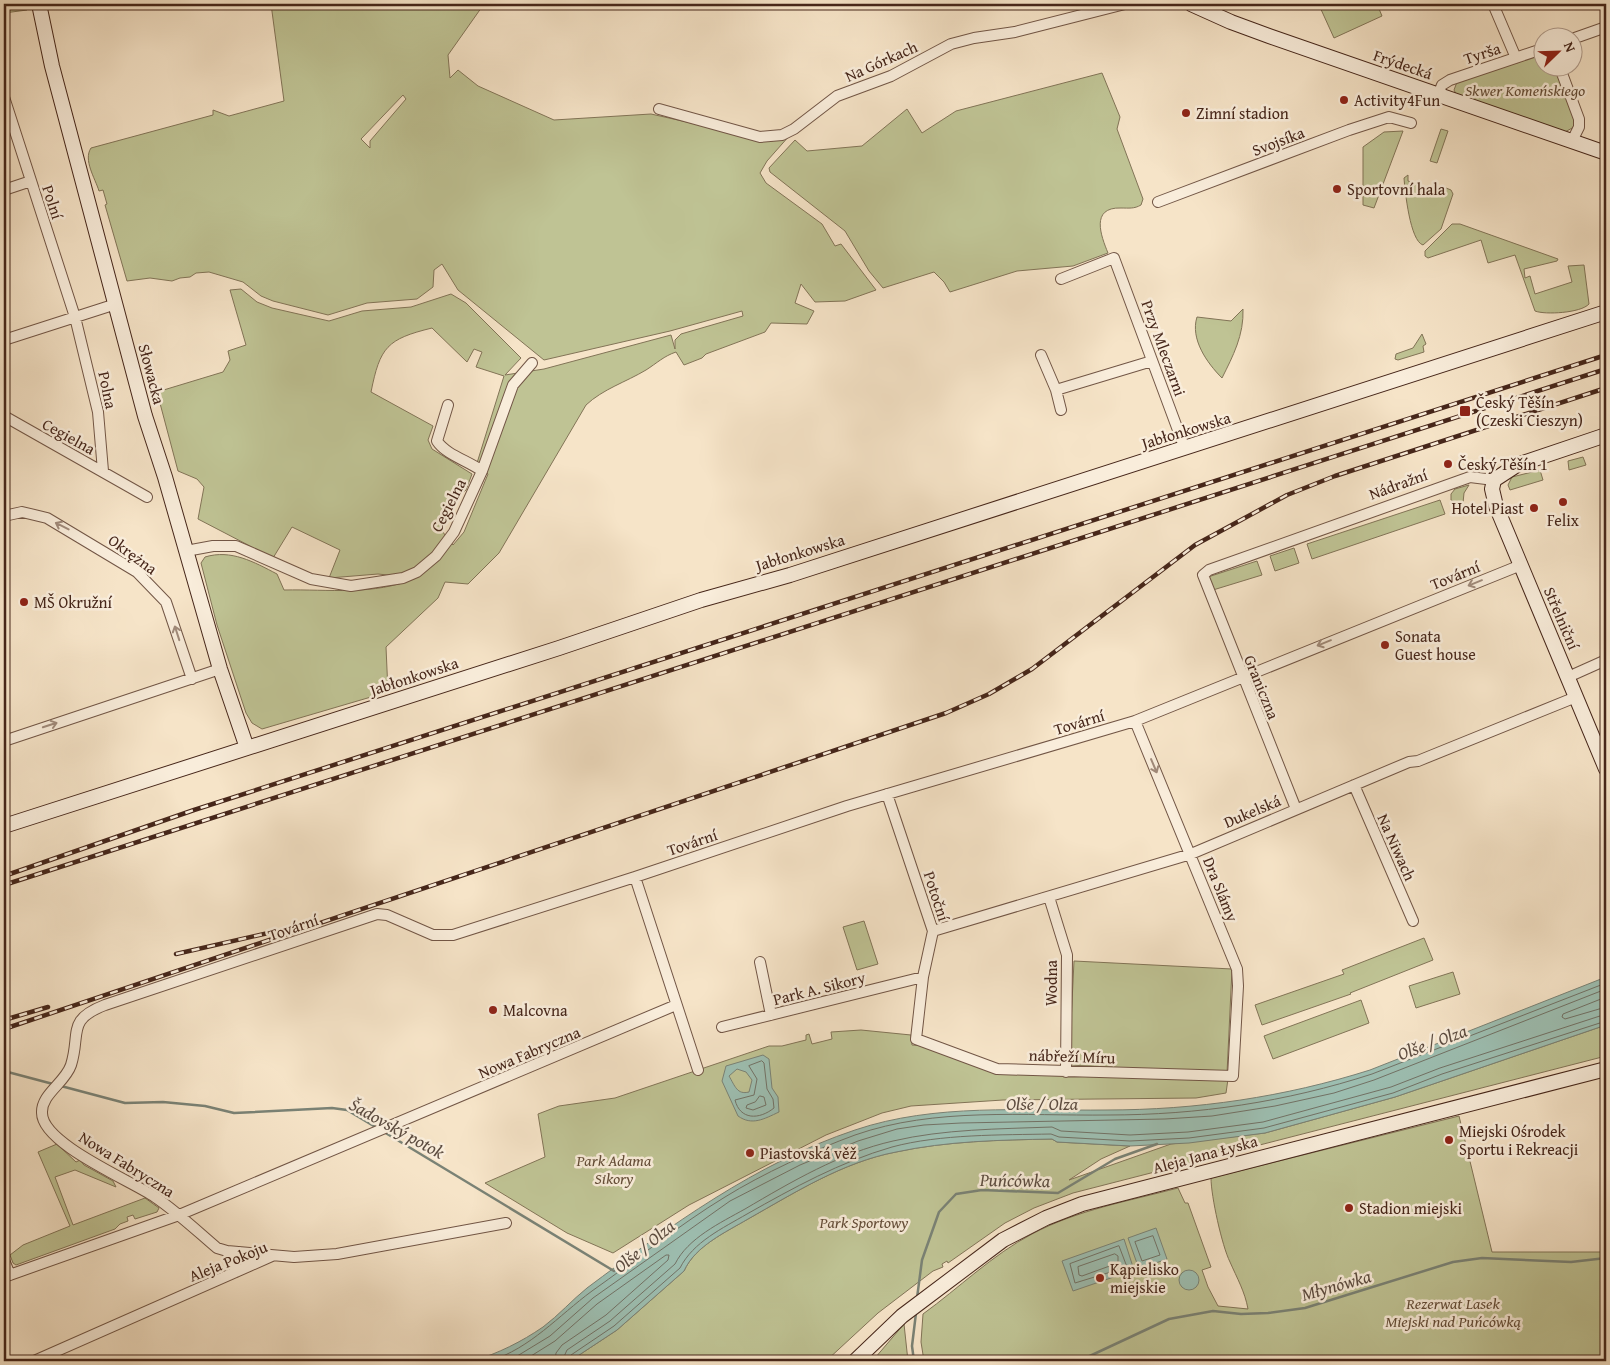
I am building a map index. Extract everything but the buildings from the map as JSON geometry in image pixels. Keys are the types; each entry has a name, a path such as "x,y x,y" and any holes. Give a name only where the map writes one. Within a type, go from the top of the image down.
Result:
{"main road":[{"name":"Słowacka","path":"38,4 43,30 146,416 220,669 247,748"},
{"name":"Frýdecká","path":"1191,4 1231,22 1606,153"},
{"name":"Jabłonkowska","path":"4,826 559,648 701,600 790,574 1185,449 1606,312"},
{"path":"1494,480 1517,465 1606,435"},
{"name":"Střelniční","path":"1494,480 1492,489 1496,506 1606,769"},
{"name":"Aleja Jana Łyska","path":"855,1361 888,1328 1003,1240 1046,1218 1082,1204 1606,1069"}],"street":[{"name":"Na Górkach","path":"659,108 760,137 782,135 794,129 837,96 892,76 951,44 974,38 1015,32 1125,4"},
{"path":"1493,4 1516,58"},
{"path":"1582,35 1606,27"},
{"name":"Tyrša","path":"1438,95 1442,85 1450,80 1532,52"},
{"path":"1564,78 1579,119 1579,127 1572,141"},
{"name":"Polní","path":"4,96 75,317"},
{"name":"Svojsíka","path":"1158,202 1349,130 1389,118 1411,123"},
{"path":"4,190 31,181"},
{"name":"Przy Mleczarni","path":"1062,278 1114,258 1185,449"},
{"path":"4,340 116,304"},
{"name":"Polna","path":"75,317 98,412 103,472"},
{"path":"1041,354 1056,390 1061,410"},
{"path":"1056,390 1152,360"},
{"name":"Cegielna","path":"186,551 213,546 236,546 312,579 351,586 403,578 417,572 427,564 454,532 482,471 513,385 532,363"},
{"path":"448,404 437,441 441,447 470,462 482,471"},
{"name":"Cegielna","path":"4,416 147,497"},
{"name":"Nádražní","path":"1203,575 1209,570 1470,477 1494,480"},
{"name":"Okrężna","path":"4,516 22,512 47,518 137,572 166,602 192,679"},
{"name":"Tovární","path":"54,1089 71,1067 79,1022 88,1012 105,1005 377,914 387,915 433,936 453,935 887,794 1135,721 1242,676 1520,565"},
{"name":"Graniczna","path":"1203,575 1296,809"},
{"path":"1568,677 1606,660"},
{"path":"4,741 220,669"},
{"name":"Dukelská","path":"933,931 1191,854 1354,785 1576,697"},
{"name":"Dra Slámy","path":"1135,721 1237,969 1238,986 1233,1076"},
{"name":"Na Niwach","path":"1354,785 1413,921"},
{"name":"Potoční","path":"887,794 933,931 923,977 916,1039"},
{"path":"636,877 698,1070"},
{"name":"Wodna","path":"1049,897 1067,955 1066,1072"},
{"path":"760,962 770,1015"},
{"name":"Park A. Sikory","path":"722,1027 923,977"},
{"name":"Nowa Fabryczna","path":"7,1276 179,1215 676,1005"},
{"name":"nábřeží Míru","path":"916,1039 997,1068 1066,1072 1233,1076"},
{"name":"Nowa Fabryczna","path":"54,1089 45,1100 42,1110 43,1120 49,1129 84,1159 155,1197 179,1215"},
{"path":"179,1215 217,1248 273,1256"},
{"name":"Aleja Pokoju","path":"34,1361 273,1256 337,1254 506,1223"},
{"path":"227,1250 236,1272"},
{"path":"4,1260 7,1276"}],"green space":[{"path":"4,4 26,4 27,10 4,13"},
{"path":"271,4 484,4 448,55 450,78 458,70 478,86 554,120 651,114 772,141 790,135 767,161 760,173 766,183 822,224 835,246 841,244 876,290 845,301 815,302 801,284 795,303 814,311 807,324 771,323 765,332 706,354 702,358 684,365 676,352 593,399 586,405 499,553 468,584 445,582 438,598 386,647 388,692 262,729 252,723 246,713 217,625 201,563 205,557 224,555 251,561 277,574 284,590 334,591 367,589 400,584 416,578 378,574 329,578 340,550 292,527 273,558 198,519 204,487 197,479 178,471 157,392 223,372 230,360 228,351 246,345 230,290 241,289 257,302 272,308 329,321 362,311 411,307 451,294 466,303 521,358 505,375 544,369 671,335 675,349 675,340 681,334 743,316 742,311 670,331 544,360 458,290 442,264 434,270 433,287 417,299 367,303 328,315 273,301 261,296 243,282 209,272 196,273 190,277 172,281 150,278 127,281 105,205 107,204 103,190 99,191 90,169 88,158 91,148 213,115 213,110 229,116 284,101","holes":["403,95 406,99 370,141 370,148 361,139","432,328 467,362 474,349 482,352 476,367 504,376 477,463 488,474 464,532 453,545 442,531 458,496 466,490 472,474 432,449 428,440 433,426 371,392 378,365 388,347 405,336"]},
{"path":"1377,4 1382,16 1334,38 1319,5"},
{"name":"Skwer Komeńskiego","path":"1532,56 1532,78 1560,78 1576,120 1574,127 1565,132 1457,96 1454,90 1457,82"},
{"path":"1102,73 1120,117 1117,129 1143,199 1141,205 1136,207 1111,209 1105,212 1101,217 1100,224 1108,253 1073,266 1017,271 950,292 944,282 934,272 883,288 869,271 845,231 770,172 769,168 795,140 807,151 862,146 907,109 922,133 956,111"},
{"path":"1441,129 1448,131 1437,163 1430,161"},
{"path":"1403,131 1374,208 1363,205 1363,147 1384,132"},
{"path":"1408,175 1408,181 1437,191 1441,186 1451,190 1453,194 1441,229 1423,245 1418,242 1409,215 1404,178"},
{"path":"1452,224 1460,224 1558,259 1557,261 1524,269 1525,278 1530,276 1535,294 1572,282 1568,266 1584,265 1589,304 1579,309 1563,312 1547,313 1535,311 1515,255 1488,263 1481,240 1428,258 1425,256 1425,251"},
{"path":"1243,309 1240,336 1222,378 1201,350 1196,334 1195,325 1197,317 1231,321"},
{"path":"1422,334 1426,344 1423,346 1424,352 1398,360 1395,359 1396,354 1413,348"},
{"path":"1583,457 1586,465 1569,470 1568,461"},
{"path":"1540,470 1543,480 1510,490 1508,485 1512,477"},
{"path":"1469,485 1464,493 1463,503 1458,504 1451,500 1451,494 1455,489"},
{"path":"1440,500 1445,514 1312,559 1307,544"},
{"path":"1294,548 1299,563 1275,571 1270,556"},
{"path":"1257,561 1262,575 1213,590 1208,577"},
{"path":"864,921 878,964 857,970 843,927"},
{"path":"1424,938 1433,960 1351,994 1262,1025 1255,1005 1344,974 1342,970"},
{"path":"1074,961 1232,969 1227,1073 1069,1065"},
{"path":"1453,972 1460,994 1416,1008 1409,986"},
{"path":"1361,1000 1369,1023 1273,1059 1264,1036"},
{"name":"Park Sportowy","path":"1606,1025 1606,1056 1073,1193 1034,1208 1005,1223 948,1263 947,1261 942,1264 943,1267 933,1271 878,1313 826,1361 570,1361 617,1330 684,1271 696,1254 712,1240 783,1199 857,1163 915,1148 954,1143 1052,1139 1057,1142 1130,1146 1101,1159 1069,1180 1171,1144 1265,1133 1395,1097"},
{"name":"Park Adama Sikory","path":"861,1030 911,1035 912,1045 926,1046 996,1072 1228,1079 1226,1093 1196,1098 1003,1100 911,1106 882,1113 826,1135 689,1205 613,1253 567,1233 485,1183 545,1157 538,1114 559,1106 615,1098 769,1046 782,1046 806,1040 806,1035 809,1034 812,1044 832,1039 831,1032"},
{"name":"Rezerwat Lasek Miejski nad Puńcówką","path":"1459,1116 1492,1252 1606,1252 1606,1361 924,1361 921,1342 923,1314 1017,1242 1049,1226 1085,1212 1178,1188 1185,1203 1188,1203 1211,1267 1202,1270 1218,1306 1248,1309 1243,1291 1227,1255 1220,1233 1211,1178"},
{"path":"57,1144 76,1162 80,1160 84,1165 113,1181 116,1187 75,1170 55,1177 73,1225 145,1198 159,1208 157,1212 135,1219 133,1215 127,1217 128,1221 120,1224 115,1229 16,1265 13,1263 10,1255 23,1245 70,1226 38,1152"},
{"path":"904,1324 908,1361 872,1361 875,1358"}],"water":[{"path":"1606,977 1606,1025 1395,1097 1265,1133 1189,1143 1130,1146 1057,1142 1052,1139 974,1142 915,1148 857,1163 801,1189 712,1240 696,1254 684,1271 617,1330 570,1361 473,1361 510,1347 543,1327 587,1288 682,1219 715,1198 783,1160 855,1130 885,1121 948,1112 1173,1108 1273,1095 1370,1070"},
{"path":"763,1055 769,1059 772,1088 778,1097 779,1112 753,1121 748,1121 738,1116 722,1081 726,1066","holes":["737,1069 746,1072 752,1080 749,1092 745,1093 737,1089 729,1076"]},
{"path":"1156,1228 1167,1259 1139,1269 1128,1238"},
{"path":"1124,1239 1134,1270 1073,1291 1062,1261"},
{"path":"1189,1270 1196,1273 1199,1280 1196,1287 1189,1290 1182,1287 1179,1280 1182,1273"}],"waterway":[{"name":"Šadovský potok","path":"4,1071 53,1084"},
{"name":"Šadovský potok","path":"61,1086 125,1103 163,1102 205,1106 234,1113 332,1108 347,1110 377,1128"},
{"name":"Šadovský potok","path":"384,1132 614,1271"},
{"name":"Puńcówka","path":"917,1298 922,1260 939,1212 956,1194 982,1190 1058,1193 1115,1159 1157,1144"},
{"name":"Młynówka","path":"1079,1361 1169,1319 1213,1311 1241,1314 1268,1313 1305,1308 1453,1262 1482,1258 1571,1262 1606,1258"},
{"name":"Puńcówka","path":"914,1361 912,1346 916,1313"}],"railway":[{"path":"4,876 194,810 1606,355"},
{"path":"4,885 1606,369"},
{"path":"4,1029 946,713 989,694 1032,669 1195,545 1287,495 1335,476 1606,388"},
{"path":"176,954 277,931"},
{"path":"4,1020 48,1007"}],"place":[{"name":"Activity4Fun","path":"1344,100"},
{"name":"Zimní stadion","path":"1186,113"},
{"name":"Sportovní hala","path":"1337,189"},
{"name":"Český Těšín (Czeski Cieszyn)","path":"1465,411"},
{"name":"Český Těšín 1","path":"1448,464"},
{"name":"Felix","path":"1563,502"},
{"name":"Hotel Piast","path":"1534,508"},
{"name":"MŠ Okružní","path":"24,602"},
{"name":"Sonata Guest house","path":"1385,645"},
{"name":"Malcovna","path":"493,1010"},
{"name":"Miejski Ośrodek Sportu i Rekreacji","path":"1449,1140"},
{"name":"Piastovská věž","path":"750,1153"},
{"name":"Stadion miejski","path":"1349,1208"},
{"name":"Kąpielisko miejskie","path":"1100,1278"}],"water label":[{"name":"Olše / Olza","path":"1432,1042"},
{"name":"Olše / Olza","path":"1042,1103"},
{"name":"Olše / Olza","path":"644,1246"}]}
